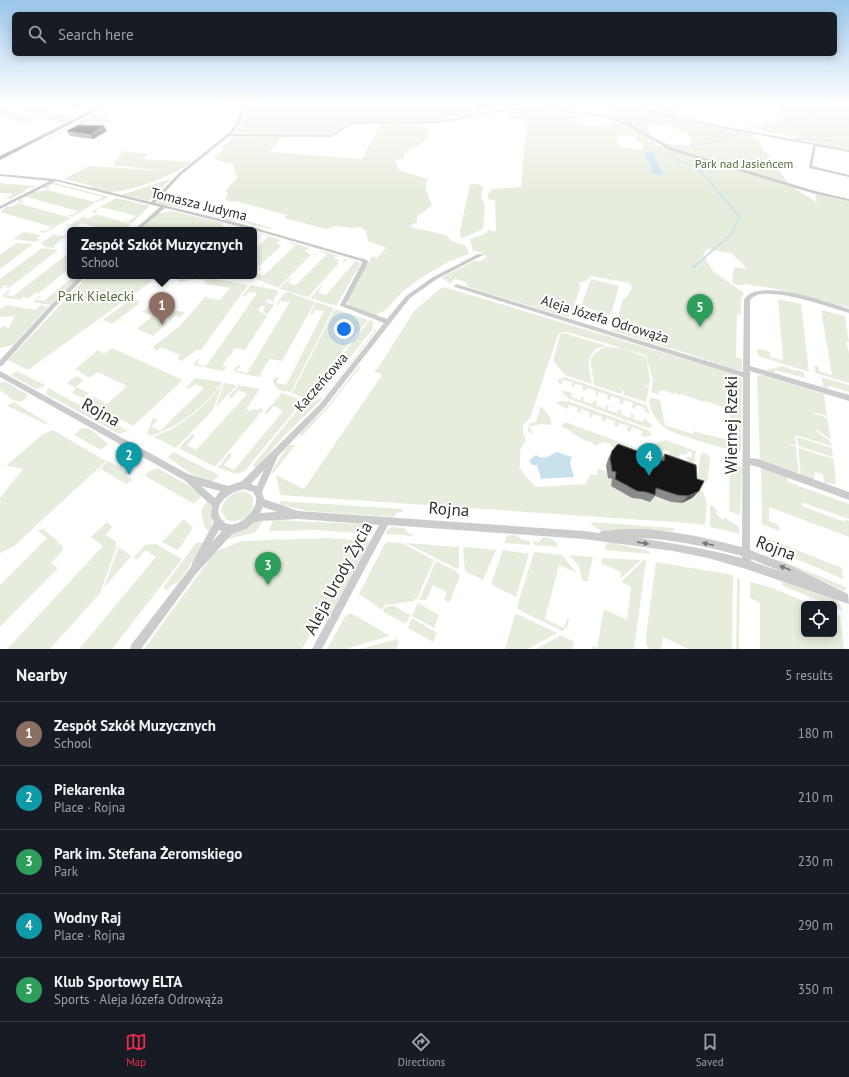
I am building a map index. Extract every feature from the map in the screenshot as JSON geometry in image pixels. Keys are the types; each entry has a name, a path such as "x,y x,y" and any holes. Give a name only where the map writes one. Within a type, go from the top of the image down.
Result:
{"main road":[{"path":"0,158 47,134"}],"street":[{"path":"151,204 180,174 230,135 330,136 337,134"},
{"path":"645,134 663,146 743,171 849,200"},
{"path":"762,134 849,151"},
{"path":"815,144 810,168 849,176"},
{"name":"Tomasza Judyma","path":"0,175 55,180 246,227"},
{"path":"0,208 55,180"},
{"path":"140,227 163,207"},
{"name":"Tomasza Judyma","path":"257,230 365,261 343,305 388,322"},
{"name":"Kaczeńcowa","path":"244,485 275,454 289,437 329,398 403,302 421,287 480,255"},
{"path":"0,364 57,301 81,279"},
{"name":"Aleja Józefa Odrowąża","path":"457,286 746,371 849,398"},
{"name":"Wiernej Rzeki","path":"746,559 746,303 749,296 757,293 777,292 849,311"},
{"name":"Rojna","path":"0,374 186,477 228,490"},
{"name":"Kaczeńcowa","path":"258,492 275,454"},
{"path":"746,461 758,463 849,496"},
{"name":"Rojna","path":"186,477 216,504"},
{"path":"244,485 251,487 258,492 260,502 258,510 252,519 242,526 231,528 224,527 218,522 214,513 216,504 220,497 228,490 244,485"},
{"name":"Rojna","path":"260,502 299,515"},
{"name":"Rojna","path":"252,519 260,517 299,515 597,536 746,559 847,598"},
{"name":"Aleja Urody Życia","path":"317,649 386,521"},
{"path":"193,571 218,522"},
{"path":"135,649 193,571 231,528"}],"green space":[{"path":"58,134 51,138 53,139 45,140"},
{"path":"295,134 331,134 329,135"},
{"path":"375,134 428,134 424,141 405,152 404,158 395,161 399,170 428,179 425,187 432,205 417,217 417,222 410,227 446,235 452,241 466,246 469,254 448,262 421,278 402,292 387,309 376,315 349,305 347,300 372,256 377,258 386,248 368,241 366,231 360,227 353,228 336,226 326,229 284,218 287,215 235,201 232,202 225,200 228,194 226,190 237,178 233,164 216,160 215,156 224,149 220,149 234,137 284,136 270,152 362,159"},
{"name":"Park nad Jasieńcem","path":"526,134 643,134 654,141 657,146 664,147 664,143 690,147 690,144 692,143 690,140 692,138 688,137 688,134 750,134 765,151 787,181 817,203 815,195 817,194 849,201 849,308 777,289 744,284 743,286 732,283 734,267 748,269 731,253 707,249 703,255 713,271 744,293 741,300 741,315 737,314 736,357 742,359 742,370 736,370 612,331 611,327 615,328 623,298 626,298 632,288 629,283 591,276 586,281 579,283 581,286 569,318 468,287 465,282 455,279 450,283 441,278 474,261 480,261 487,257 480,252 473,251 470,239 486,233 488,230 496,231 495,201 488,199 488,195 492,189 521,187","holes":["616,135 635,136 637,141 643,144 643,150 620,147"]},
{"path":"794,134 849,134 849,150 791,139 796,138"},
{"path":"123,151 148,154 143,159 192,162 163,178 140,186 118,191 101,191 90,188 93,186 64,179 89,166 166,171 113,165"},
{"path":"172,178 149,201 121,195"},
{"path":"0,183 36,187 24,190 26,191 11,199 1,199 8,198 13,194 0,193"},
{"path":"51,183 109,197 97,202 92,201 103,197 52,184 47,187 50,188 48,189 44,188"},
{"path":"470,184 478,184 483,187 481,198 485,205 483,229 461,239 460,231"},
{"path":"47,190 95,203 72,217 67,215 73,215 78,211 27,197 21,200 24,202 17,202 33,192"},
{"path":"167,193 182,195 177,204 191,207 188,209 155,204 163,194"},
{"path":"116,198 150,206 132,223 124,221 130,220 136,216 101,207 95,211 98,212 96,213 91,212"},
{"path":"18,203 71,218 44,233 39,231 45,231 52,227 0,212 7,206 11,207"},
{"path":"221,210 218,213 272,228 270,229 235,220 230,221 223,219 224,217 214,215"},
{"path":"171,211 223,223 222,226 224,227 143,227 157,214"},
{"path":"96,214 131,224 128,227 96,227 82,223 75,227 72,227 74,225 67,227 86,215 83,217 88,219"},
{"path":"24,232 41,235 36,238 40,240 36,242 13,239"},
{"path":"261,234 281,240 276,243 281,246 257,268 257,247 268,237 262,235 257,237"},
{"path":"53,235 66,236 54,246 55,248 45,247 41,243"},
{"path":"290,242 310,248 305,251 311,255 278,288 257,279 257,273 264,275 296,245 289,243 284,245"},
{"path":"17,243 33,244 0,269 0,255"},
{"path":"42,248 58,250 9,288 5,288 8,285 6,285 0,289 0,279"},
{"path":"320,251 339,256 338,258 336,256 333,258 339,260 337,262 339,263 308,297 279,289 290,278 292,278 288,283 296,285 327,254"},
{"path":"67,254 67,270 39,293 35,293 29,298 23,297 21,300 2,297 8,290 10,291 6,295 13,296"},
{"path":"350,260 359,262 360,265 336,306 310,298 320,287 322,287 318,292 326,295 355,262"},
{"path":"70,279 77,279 50,305 33,302 39,296 41,296 37,300 44,301"},
{"name":"Park Kielecki","path":"85,279 155,279 28,370 8,360"},
{"path":"177,279 196,279 179,282"},
{"path":"196,279 215,279 248,285 201,350 196,350 182,361 177,359 180,355 161,347 157,351 153,348 180,326 205,297 220,300 230,288 205,284 207,281"},
{"path":"591,279 619,286 611,315 581,306"},
{"path":"251,285 276,290 278,292 273,302 271,302 272,300 268,299 266,302 274,305 267,315 263,311 265,307 261,306 258,310 267,316 245,350 234,348 231,356 229,356 222,366 227,367 223,371 193,365 197,359 200,359 197,364 206,366 257,293 249,292 245,296 242,296"},
{"path":"444,287 734,374 742,378 741,451 735,451 687,437 665,428 651,410 650,397 660,400 665,425 693,434 694,431 735,442 740,432 729,424 730,410 706,401 704,402 681,394 678,395 676,392 674,394 663,390 659,392 659,395 651,392 653,381 646,355 567,332 562,332 558,335 530,418 523,425 526,440 520,450 520,467 518,469 521,469 526,477 536,487 586,484 590,474 597,475 597,468 608,472 608,478 612,479 611,486 635,499 651,495 671,502 680,503 692,498 697,489 703,491 707,503 705,525 280,495 276,475 304,489 382,375 374,371 378,368 414,311"},
{"path":"288,292 315,302 282,361 270,359 260,374 262,376 259,377 235,372 234,370 238,365 241,365 237,371 247,373 290,302 281,301 278,305 276,305 283,294"},
{"path":"131,299 140,301 137,303 139,304 112,324 103,320"},
{"path":"778,299 801,304 809,372 758,356 757,348 770,352 770,357 783,360"},
{"path":"158,300 164,302 163,306 150,315 142,312"},
{"path":"316,302 334,308 291,392 278,390 273,381 275,377 279,377 276,383 286,385 324,311 315,310 313,314 310,314"},
{"path":"6,305 35,310 41,305 48,307 13,345 0,348 0,328 3,326 9,328 14,316 0,316 0,309"},
{"path":"162,308 185,312 180,317 175,316 153,336 137,329"},
{"path":"335,309 368,320 304,398 292,393"},
{"path":"821,310 845,316 849,342 846,342 849,353 849,383 815,373 814,365 818,366 819,371 832,375"},
{"path":"370,320 374,323 372,330 317,398 308,398"},
{"path":"376,329 377,330 322,399 282,438 257,468 254,467 254,464 304,402 315,401 323,397"},
{"path":"563,333 608,346 595,350 591,354 589,365 592,384 565,375 553,361 560,335"},
{"path":"605,347 621,348 646,357 650,379 649,386 642,384 649,388 646,402 624,395 624,390 621,394 594,385 592,369 601,370 591,368 591,358 599,350"},
{"path":"112,348 183,380 133,426 89,402 94,397 107,404 127,386 98,372 89,378 75,369 98,350 104,354"},
{"path":"359,366 361,366 327,409 301,437 300,433 325,409"},
{"path":"783,366 796,371 804,372 805,378 775,370 775,373 766,370"},
{"path":"17,371 45,386 36,389 11,375"},
{"path":"761,375 824,394 827,416 813,413 827,418 831,440 816,429 816,431 830,441 832,446 795,435 796,446 783,442 796,447 799,474 760,461 757,376"},
{"path":"76,376 84,380 76,387 89,393 83,398 71,393 76,388 67,383"},
{"path":"565,377 646,405 650,414 645,412 645,408 636,405 635,409 632,408 633,403 624,400 623,404 620,404 620,399 611,396 610,400 607,399 608,395 599,392 598,396 595,395 596,391 587,388 586,391 582,390 583,386 575,384 574,387 571,386 572,382 562,380 562,384 559,384 557,380"},
{"path":"821,377 849,385 849,392 830,386 824,388"},
{"path":"195,378 222,382 208,400 191,415 162,432 151,436 147,433 153,418 158,420 151,426 160,431 204,388 195,384 189,389 186,388"},
{"path":"4,381 27,394 26,398 21,402 13,400 0,390 0,383"},
{"path":"223,382 213,410 176,448 154,437 164,433 193,415 209,400"},
{"path":"224,383 237,385 216,407"},
{"path":"239,385 260,389 246,409 251,411 253,409 264,409 215,467 179,448 192,434 195,436 187,445 196,450 247,394 239,390 231,398 228,397"},
{"path":"48,388 128,431 119,434 46,394"},
{"path":"560,390 573,393 571,397 580,400 582,396 584,397 583,401 592,404 594,400 597,401 596,405 605,409 606,405 609,406 608,410 617,413 619,409 621,410 621,414 630,418 631,413 634,415 633,419 643,422 644,418 653,426 648,428 569,399"},
{"path":"282,393 303,400 245,471 237,474 218,468 229,453 232,455 224,465 234,470 283,411 274,406 267,414 264,413"},
{"path":"568,401 648,430 652,435 646,437 641,436 642,431 632,427 631,432 627,431 628,426 619,423 618,427 614,426 615,421 606,418 605,422 602,421 602,417 593,414 592,418 589,417 590,412 581,409 580,413 577,412 578,408 569,405 567,409 556,403"},
{"path":"13,402 48,423 46,424 7,406"},
{"path":"541,406 550,417 552,425 540,424 529,427 533,434 531,434 528,431 528,427 531,423 536,422"},
{"path":"565,422 639,449 643,448 650,462 615,449 609,443 602,442 596,446 592,442 581,439 561,426"},
{"path":"82,428 90,429 108,444 101,450 74,435"},
{"path":"53,430 106,461 13,547 0,553 0,498 23,469 6,466 43,434"},
{"path":"797,437 832,448 833,457 798,446"},
{"path":"665,440 696,451 692,481 685,471 687,457 692,457 692,453 688,452 686,455 680,454 679,457 683,461 669,456 668,451 657,447 654,448 657,451 661,451 670,463 653,457 647,446"},
{"path":"288,445 295,445 275,471 270,474"},
{"path":"798,448 834,459 836,484 824,483 823,474 815,472 814,480 801,475"},
{"path":"173,452 219,475 212,482 190,473 168,457"},
{"path":"701,452 707,454 710,458 708,479 703,485 697,483"},
{"path":"730,459 737,462 742,468 740,515 729,511"},
{"path":"108,461 129,472 126,476 133,480 126,484 101,469 93,475"},
{"path":"761,467 787,476 788,482 849,504 849,519 801,502 802,506 845,522 845,519 849,521 849,537 769,507 769,521 779,525 780,531 762,524"},
{"path":"158,468 202,495 194,504 145,476 149,471"},
{"path":"243,491 250,494 253,498 250,513 237,521 227,520 221,511 224,503 231,495"},
{"path":"208,500 211,507 212,516 209,532 204,526 201,510"},
{"path":"281,501 403,509 403,512 398,512 393,517 309,511 279,505"},
{"path":"712,505 717,511 716,513 723,520 725,518 738,526 741,534 710,527 710,506"},
{"path":"184,519 193,528 179,549 177,550 162,542"},
{"path":"264,519 256,532 225,540 226,537"},
{"path":"273,520 363,524 371,534 317,530 269,531"},
{"path":"107,522 112,527 106,535 117,542 115,545 117,546 100,593 50,649 7,649 103,546 91,537"},
{"path":"591,522 674,528 675,531 601,531 592,525"},
{"path":"392,527 404,528 409,534 413,534 413,536 386,534 387,530"},
{"path":"42,528 62,546 63,550 51,563 58,568 0,627 0,585 47,538 38,531"},
{"path":"509,535 517,535 522,540 530,541 530,545 504,543"},
{"path":"762,536 842,568 843,579 768,547 762,542"},
{"path":"543,537 550,538 557,543 557,547 533,545 533,541 539,542"},
{"path":"327,538 370,541 326,622 319,619 302,649 144,649 215,552 241,541"},
{"path":"198,542 204,543 179,582 171,585 167,590 163,588 195,544"},
{"path":"388,542 402,543 434,560 417,599 415,598 414,601 385,605 382,610 359,594 384,545"},
{"path":"609,542 649,551 650,554 604,550 606,544"},
{"path":"406,543 459,547 459,568 457,569"},
{"path":"156,544 182,559 112,649 79,649 156,557 145,550 137,560 134,557 145,545"},
{"path":"119,547 131,556 103,589"},
{"path":"465,547 496,550 483,580 465,571 463,549"},
{"path":"503,550 529,554 516,597 491,584"},
{"path":"534,552 562,555 577,573 559,565 545,619 564,628 567,618 569,619 568,626 562,631 519,610 517,607"},
{"path":"569,555 593,557 587,582 582,580 579,566"},
{"path":"602,558 641,560 620,579 621,572 601,563"},
{"path":"644,560 646,560 634,649 592,649 593,646 597,648 604,609 627,620 631,587 621,582"},
{"path":"780,560 846,587 845,591 781,564"},
{"path":"436,561 456,571 460,576 449,603 444,600 447,592 433,585 426,600 419,600"},
{"path":"656,562 733,575 732,649 688,649 663,637 661,649 649,649 646,644 646,636"},
{"path":"737,578 740,579 739,649 736,649"},
{"path":"782,580 837,600 843,611 837,608 837,601 820,601 783,586"},
{"path":"750,582 767,586 804,601 801,601 801,637 837,637 837,615 840,616 844,649 760,649 760,603 750,598"},
{"path":"418,603 439,615 434,628 412,616"},
{"path":"393,605 410,615 406,624 383,612 385,607"},
{"path":"348,614 353,614 390,636 346,649 327,649 344,618"},
{"path":"515,614 557,633 528,649 505,649"},
{"path":"412,618 437,633 433,642 408,628"},
{"path":"561,635 574,642 573,649 536,649"},
{"path":"397,639 399,643 396,649 360,649"}],"water":[{"path":"644,152 653,153 663,174 657,175 649,171 652,168"},
{"path":"557,452 572,457 570,463 574,477 541,479 537,465 532,465 529,460 536,455 539,457 547,457"}],"building":[{"path":"618,444 664,461 665,454 696,465 697,479 704,481 699,491 688,496 677,495 656,488 655,495 637,491 615,479 616,472 612,471 610,458 612,451"}],"waterway":[{"path":"698,168 664,155 658,150 658,147 687,146 710,143 737,134"},
{"path":"801,139 834,141"},
{"path":"698,168 740,217 730,235 712,251"},
{"path":"693,268 713,250"}],"place":[{"name":"Zespół Szkół Muzycznych","path":"162,325"},
{"name":"Klub Sportowy ELTA","path":"700,327"},
{"name":"Piekarenka","path":"129,475"},
{"name":"Wodny Raj","path":"649,476"},
{"name":"Park im. Stefana Żeromskiego","path":"268,585"}]}
